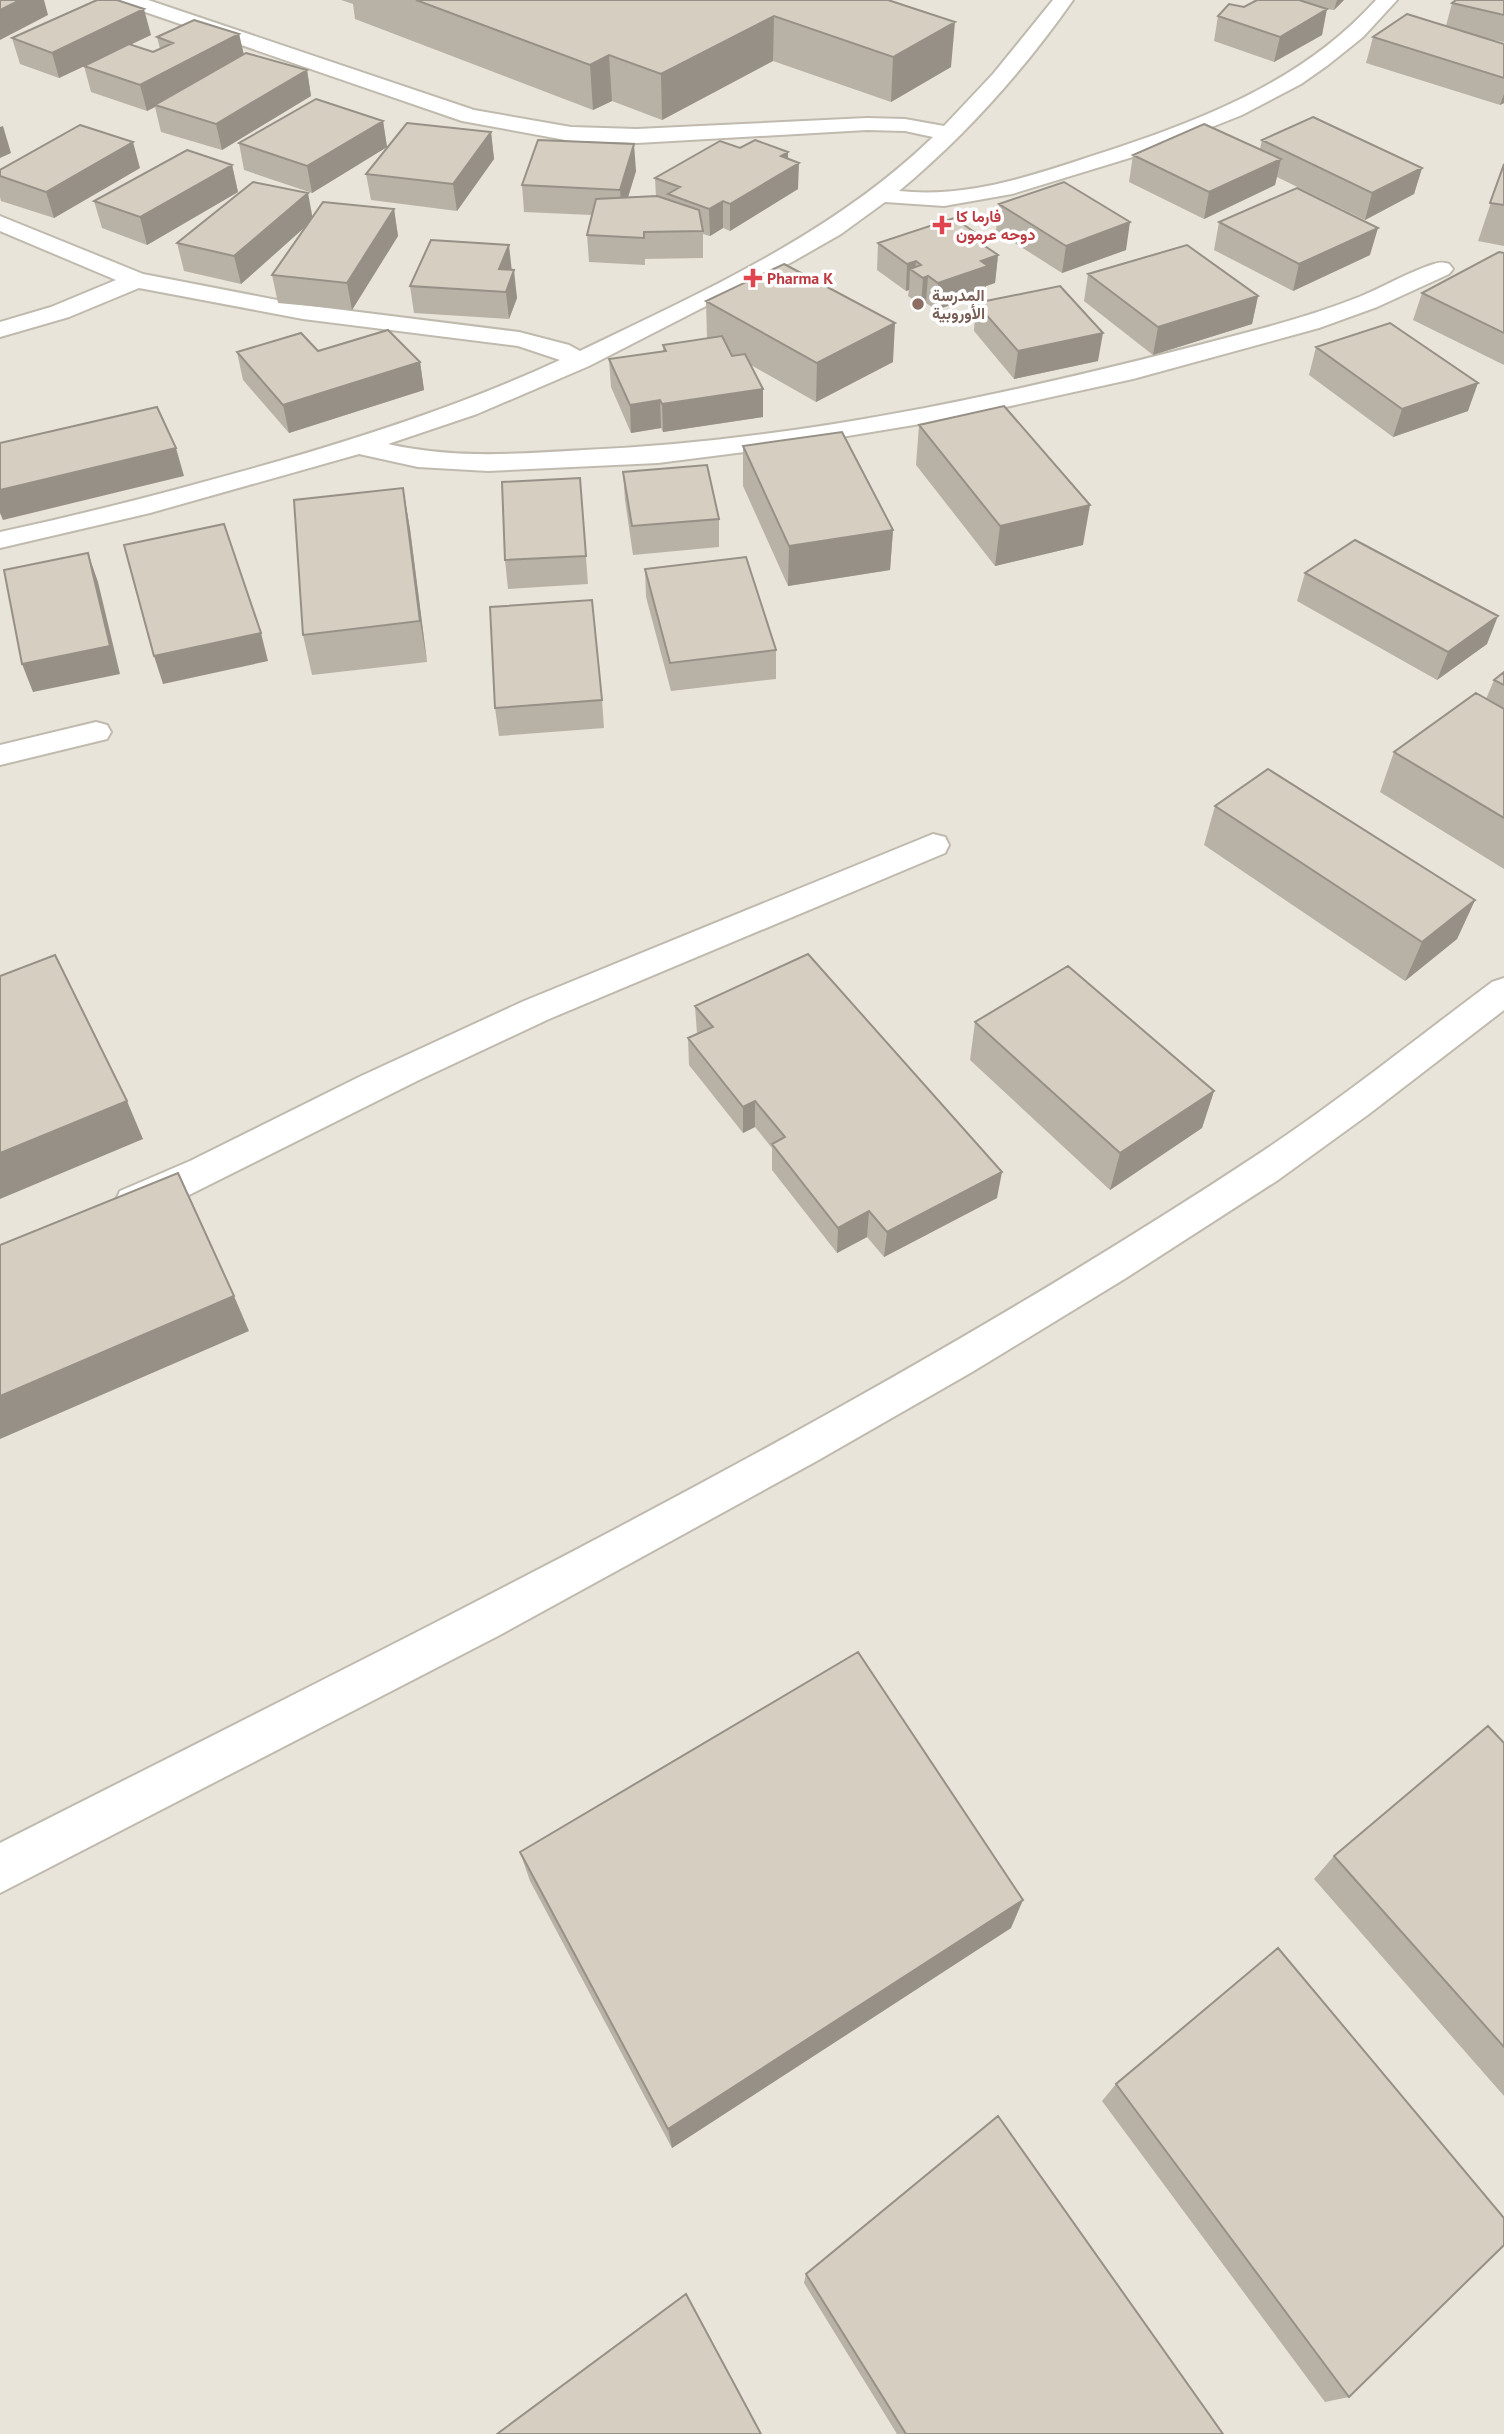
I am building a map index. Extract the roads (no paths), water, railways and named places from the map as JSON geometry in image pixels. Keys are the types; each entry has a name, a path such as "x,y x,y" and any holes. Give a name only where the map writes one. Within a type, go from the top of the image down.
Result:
{"street":[{"path":"129,0 442,108 533,129 604,136 637,136 886,124 947,133"},
{"path":"0,540 150,505 360,446 492,399 580,360 783,258 880,195 980,101 1063,0"},
{"path":"880,195 927,200 973,195 1049,177 1183,132 1229,112 1319,62 1358,32 1387,0"},
{"path":"0,223 137,280 303,312 519,339 560,350 580,360"},
{"path":"360,446 418,459 488,463 604,459 718,449 775,440 956,410 1133,371 1310,323 1368,302 1441,269"},
{"path":"0,330 60,312 137,280"},
{"path":"0,755 96,732"},
{"path":"106,1212 228,1162 405,1070 589,987 933,845"},
{"path":"0,1869 348,1690 718,1494 928,1377 1266,1168 1354,1107 1504,991"}],"place":[{"name":"فارما كا دوحه عرمون","path":"942,225"},
{"name":"Pharma K","path":"753,278"},
{"name":"المدرسة الأوروبية","path":"918,304"}]}
